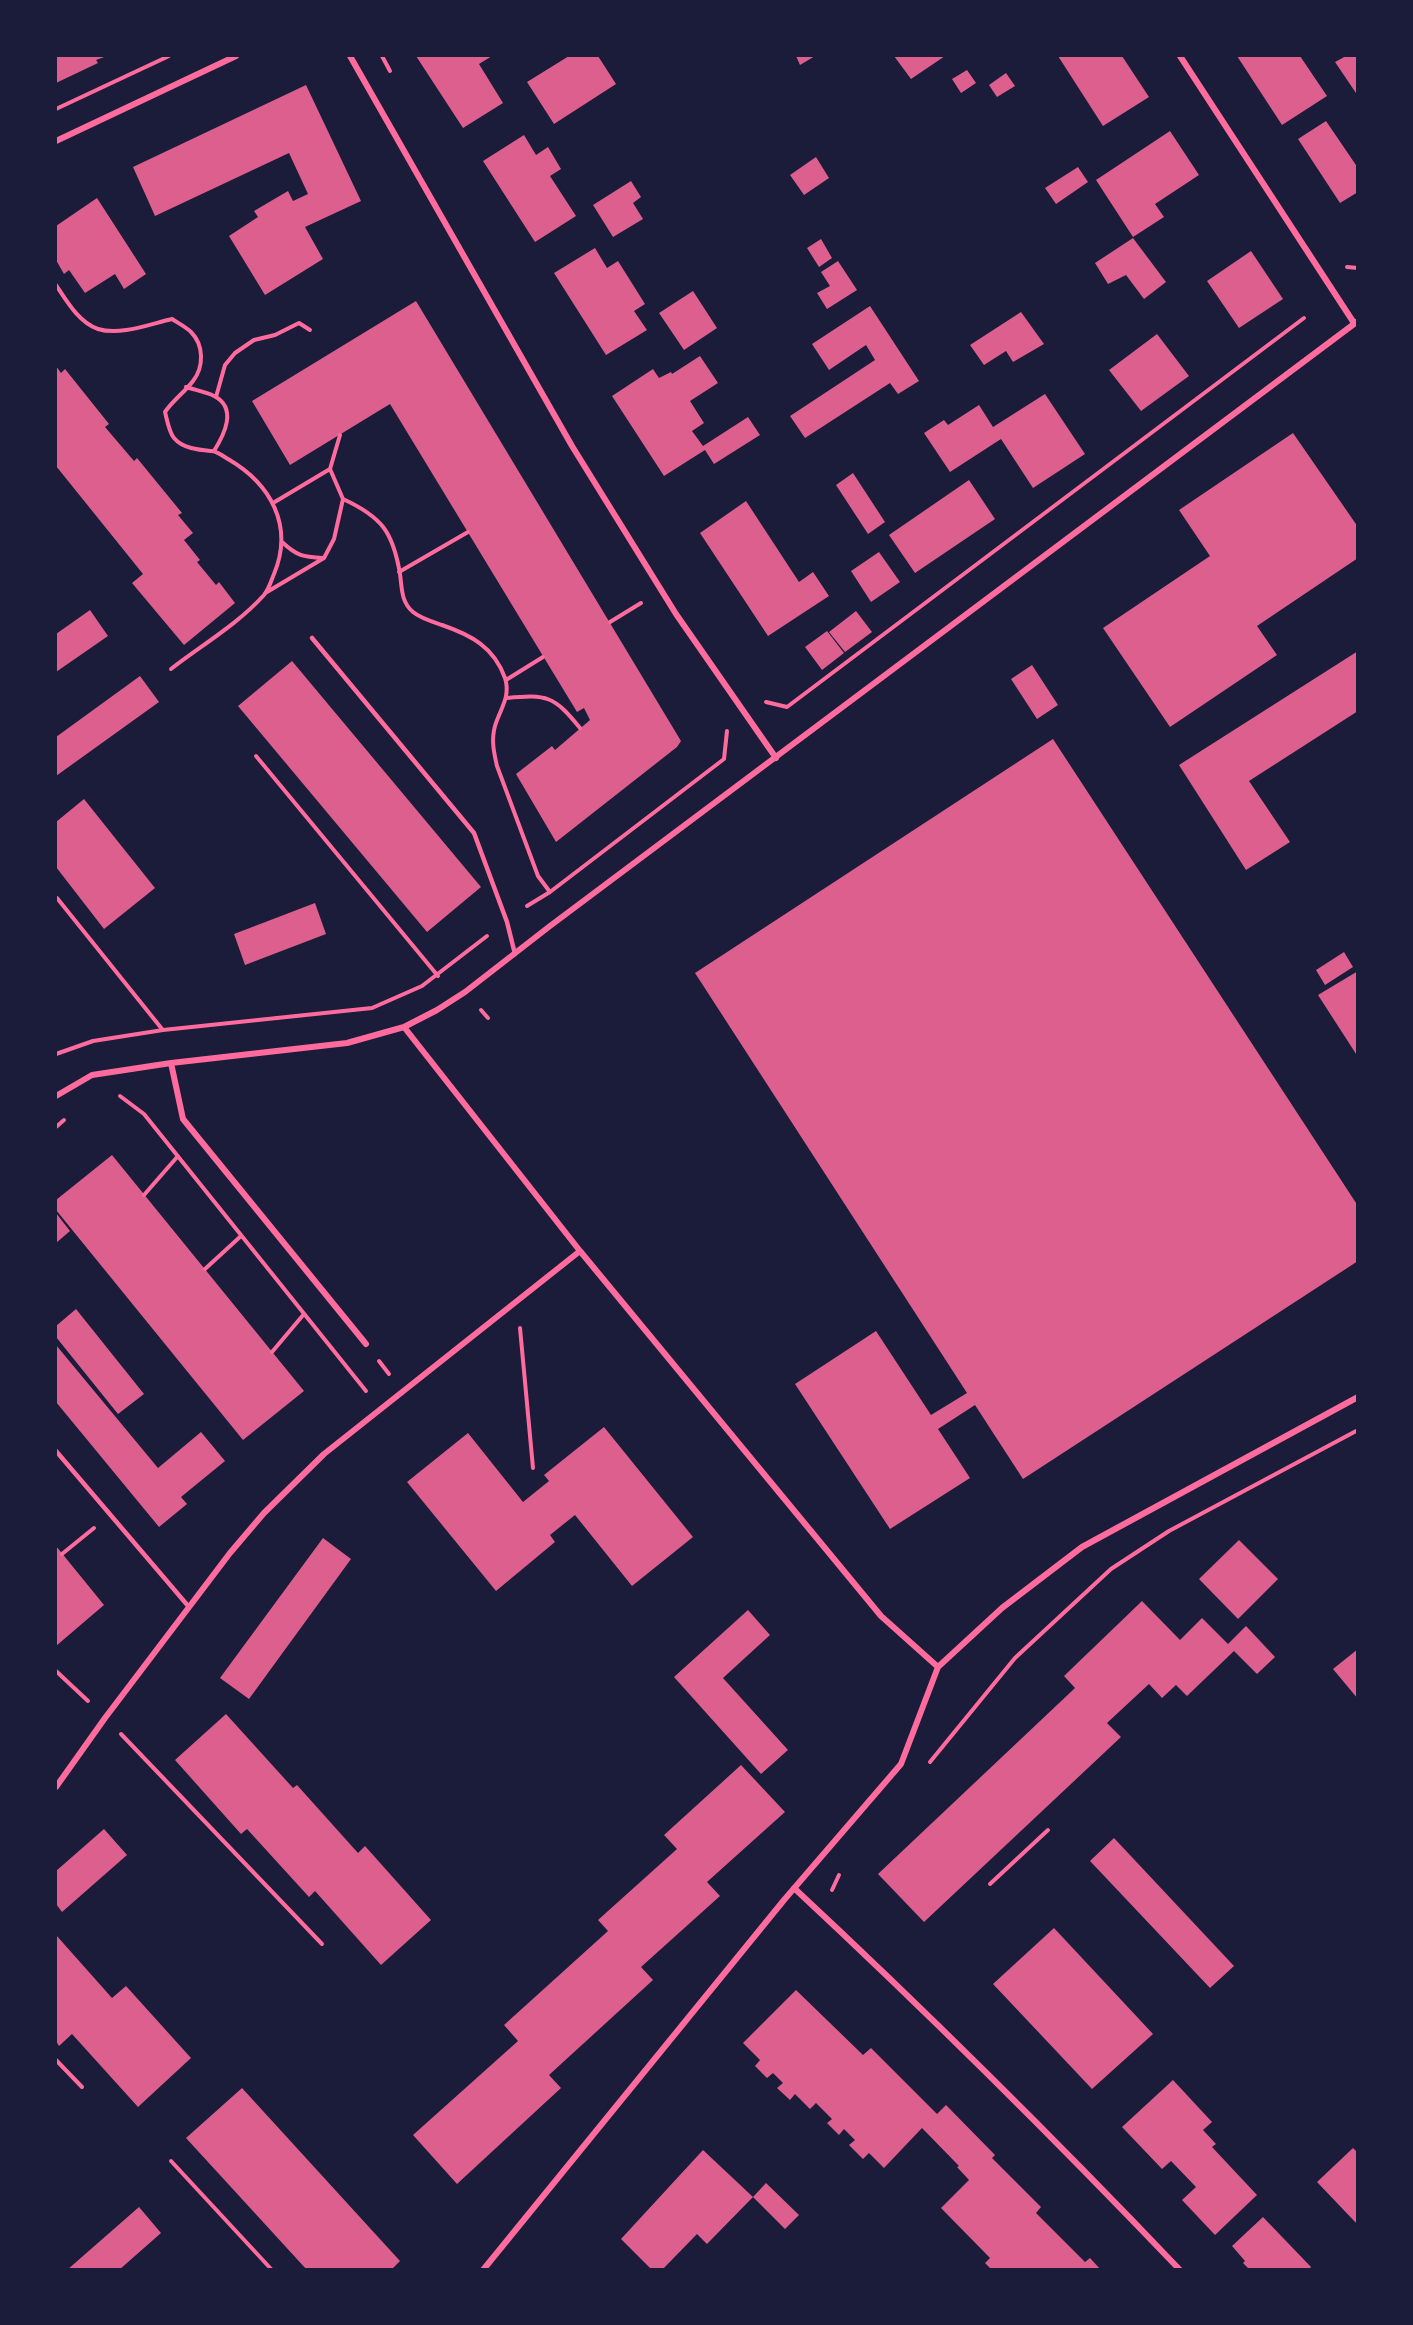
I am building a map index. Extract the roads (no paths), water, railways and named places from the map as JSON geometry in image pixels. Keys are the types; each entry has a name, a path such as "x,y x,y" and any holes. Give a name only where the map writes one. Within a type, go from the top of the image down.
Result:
{"street":[{"path":"56,141 236,56"},
{"path":"350,56 572,446 676,614 776,758"},
{"path":"56,1096 92,1075 171,1063 347,1043 404,1027 437,1011 1356,322 1180,56"},
{"path":"404,1027 580,1251 881,1616 938,1667"},
{"path":"171,1063 183,1119 366,1344"},
{"path":"56,1787 189,1607 264,1513 324,1454 580,1251"},
{"path":"483,2270 794,1888 901,1764 938,1667 1002,1608 1082,1547 1358,1397"},
{"path":"794,1888 1073,2159 1180,2270"}],"lane":[{"path":"312,638 474,833 507,922 515,954"},
{"path":"56,1451 189,1607"}]}
